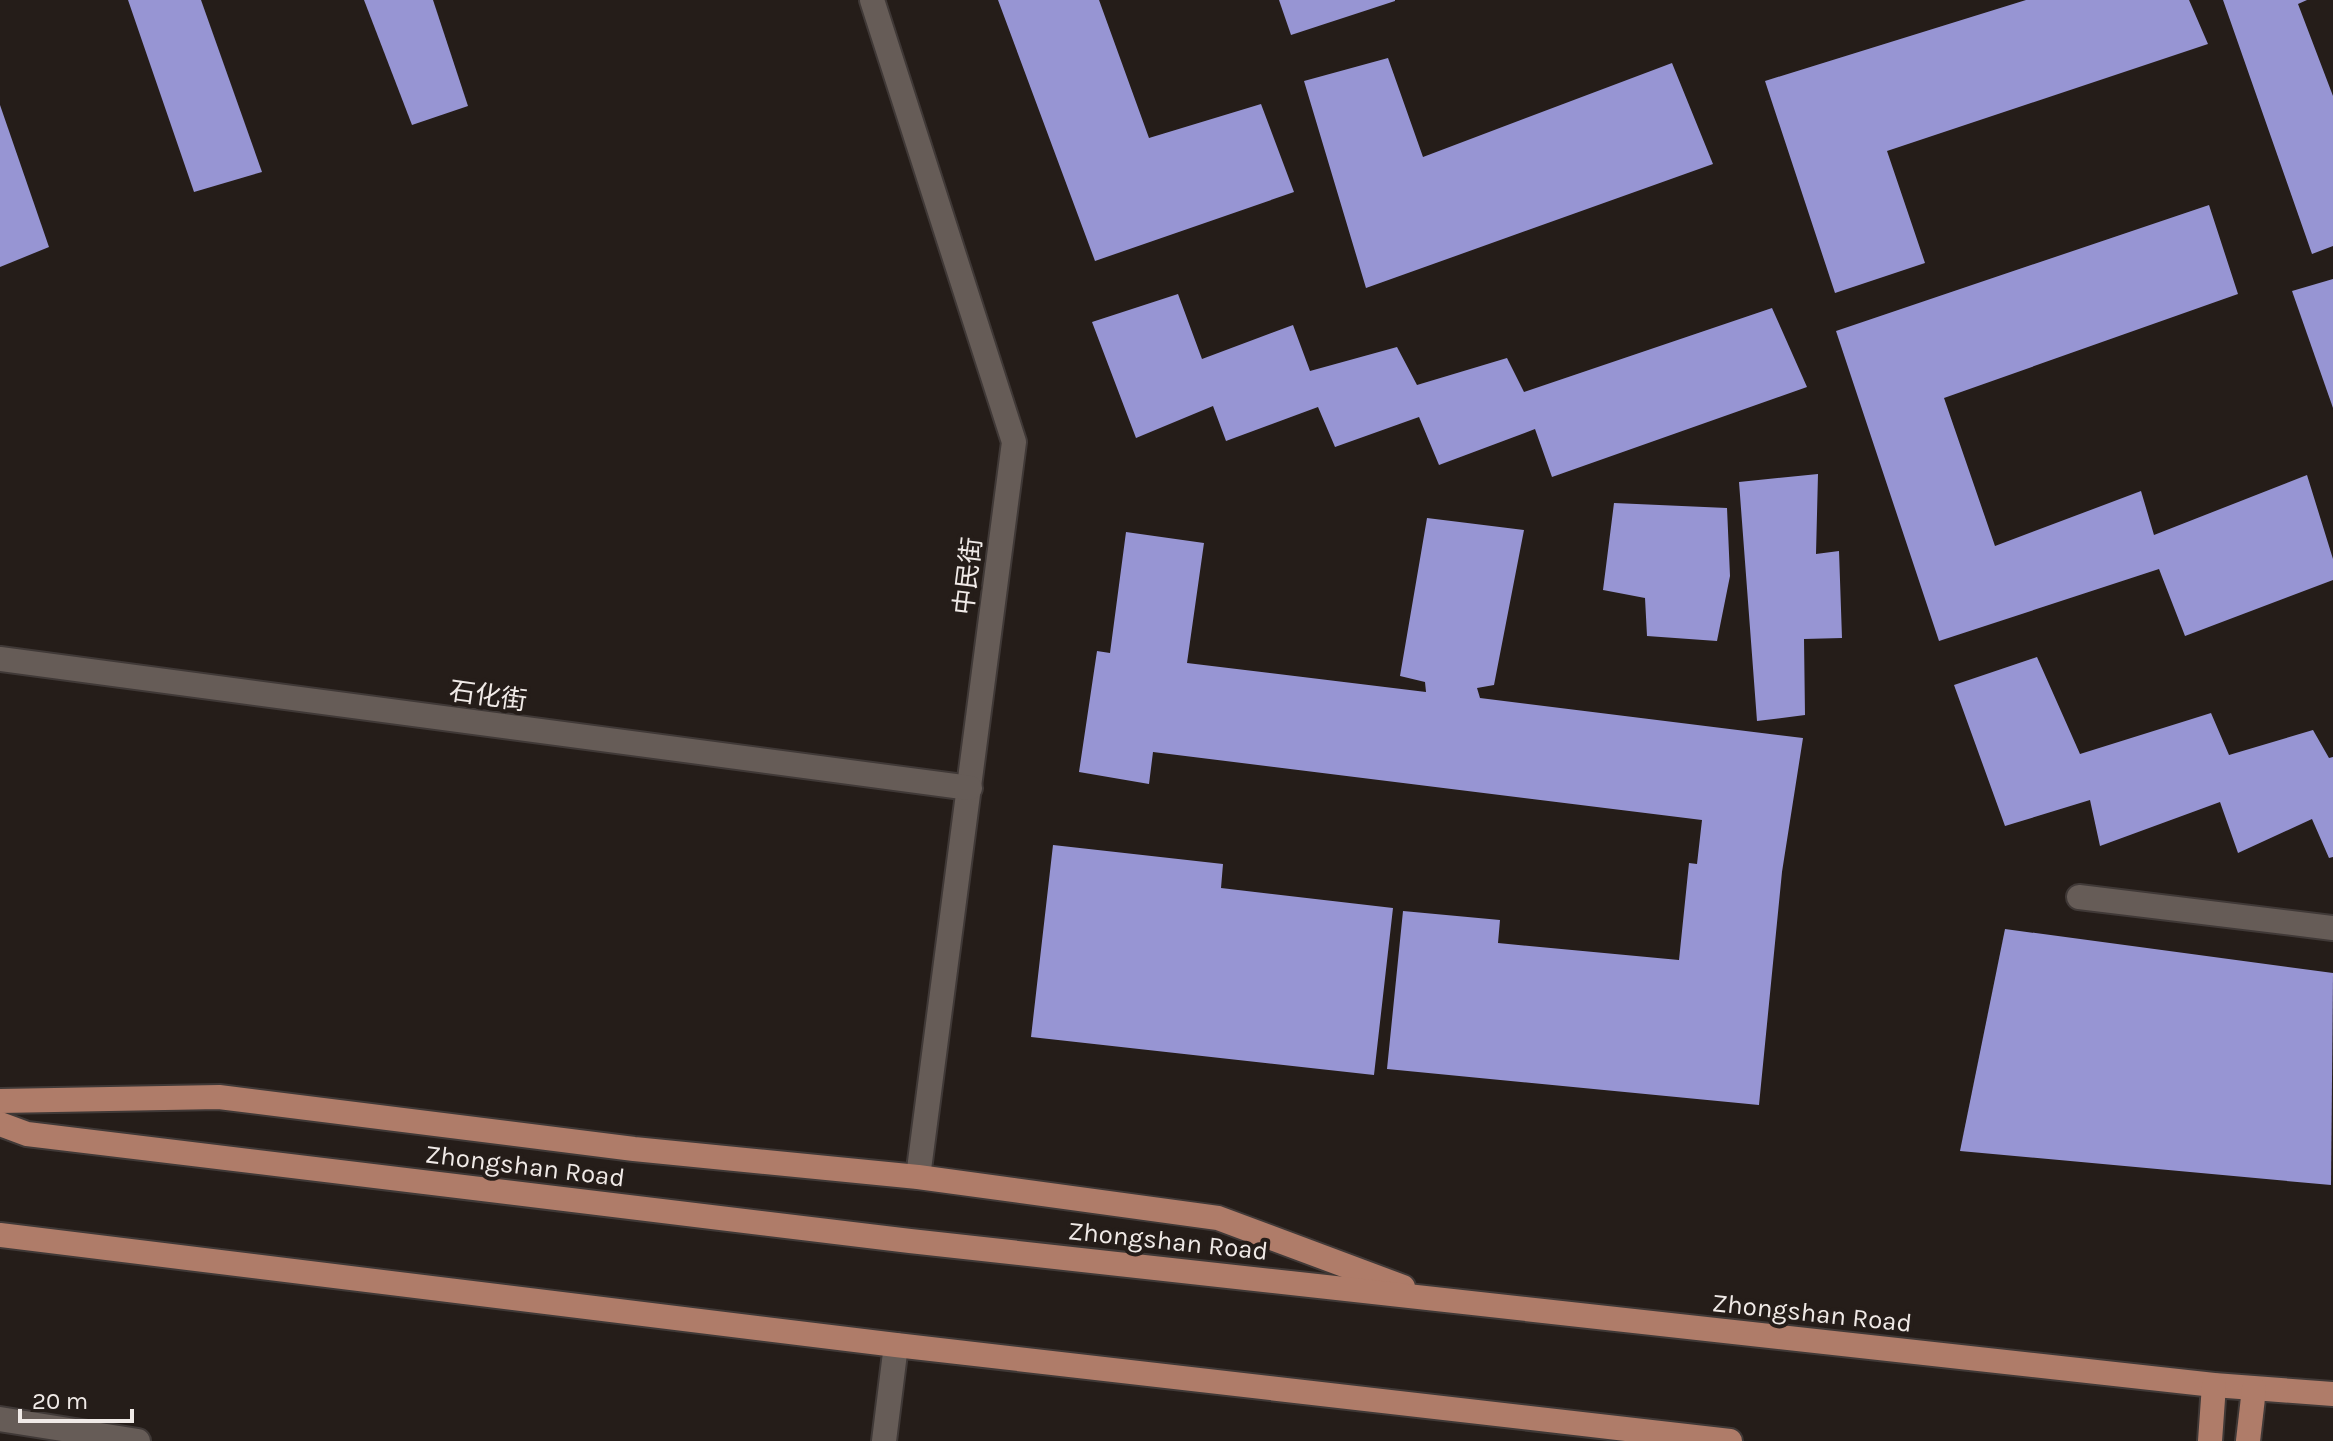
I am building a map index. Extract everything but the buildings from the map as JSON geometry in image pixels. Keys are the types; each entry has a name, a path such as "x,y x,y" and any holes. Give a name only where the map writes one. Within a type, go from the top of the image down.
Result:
{"main road":[{"path":"0,1101 219,1097 634,1149 918,1177 1218,1218 1294,1244 1431,1299"},
{"name":"Zhongshan Road","path":"0,1124 43,1136 910,1241 2214,1385 2333,1394"},
{"path":"0,1235 896,1345 1730,1441"},
{"path":"2210,1441 2214,1385"},
{"path":"2248,1441 2254,1389"}],"street":[{"name":"中民街","path":"872,0 1014,442 918,1177"},
{"name":"石化街","path":"0,659 970,788"},
{"path":"2079,897 2333,928"},
{"path":"884,1441 896,1345"},
{"path":"0,1419 138,1441"}]}
